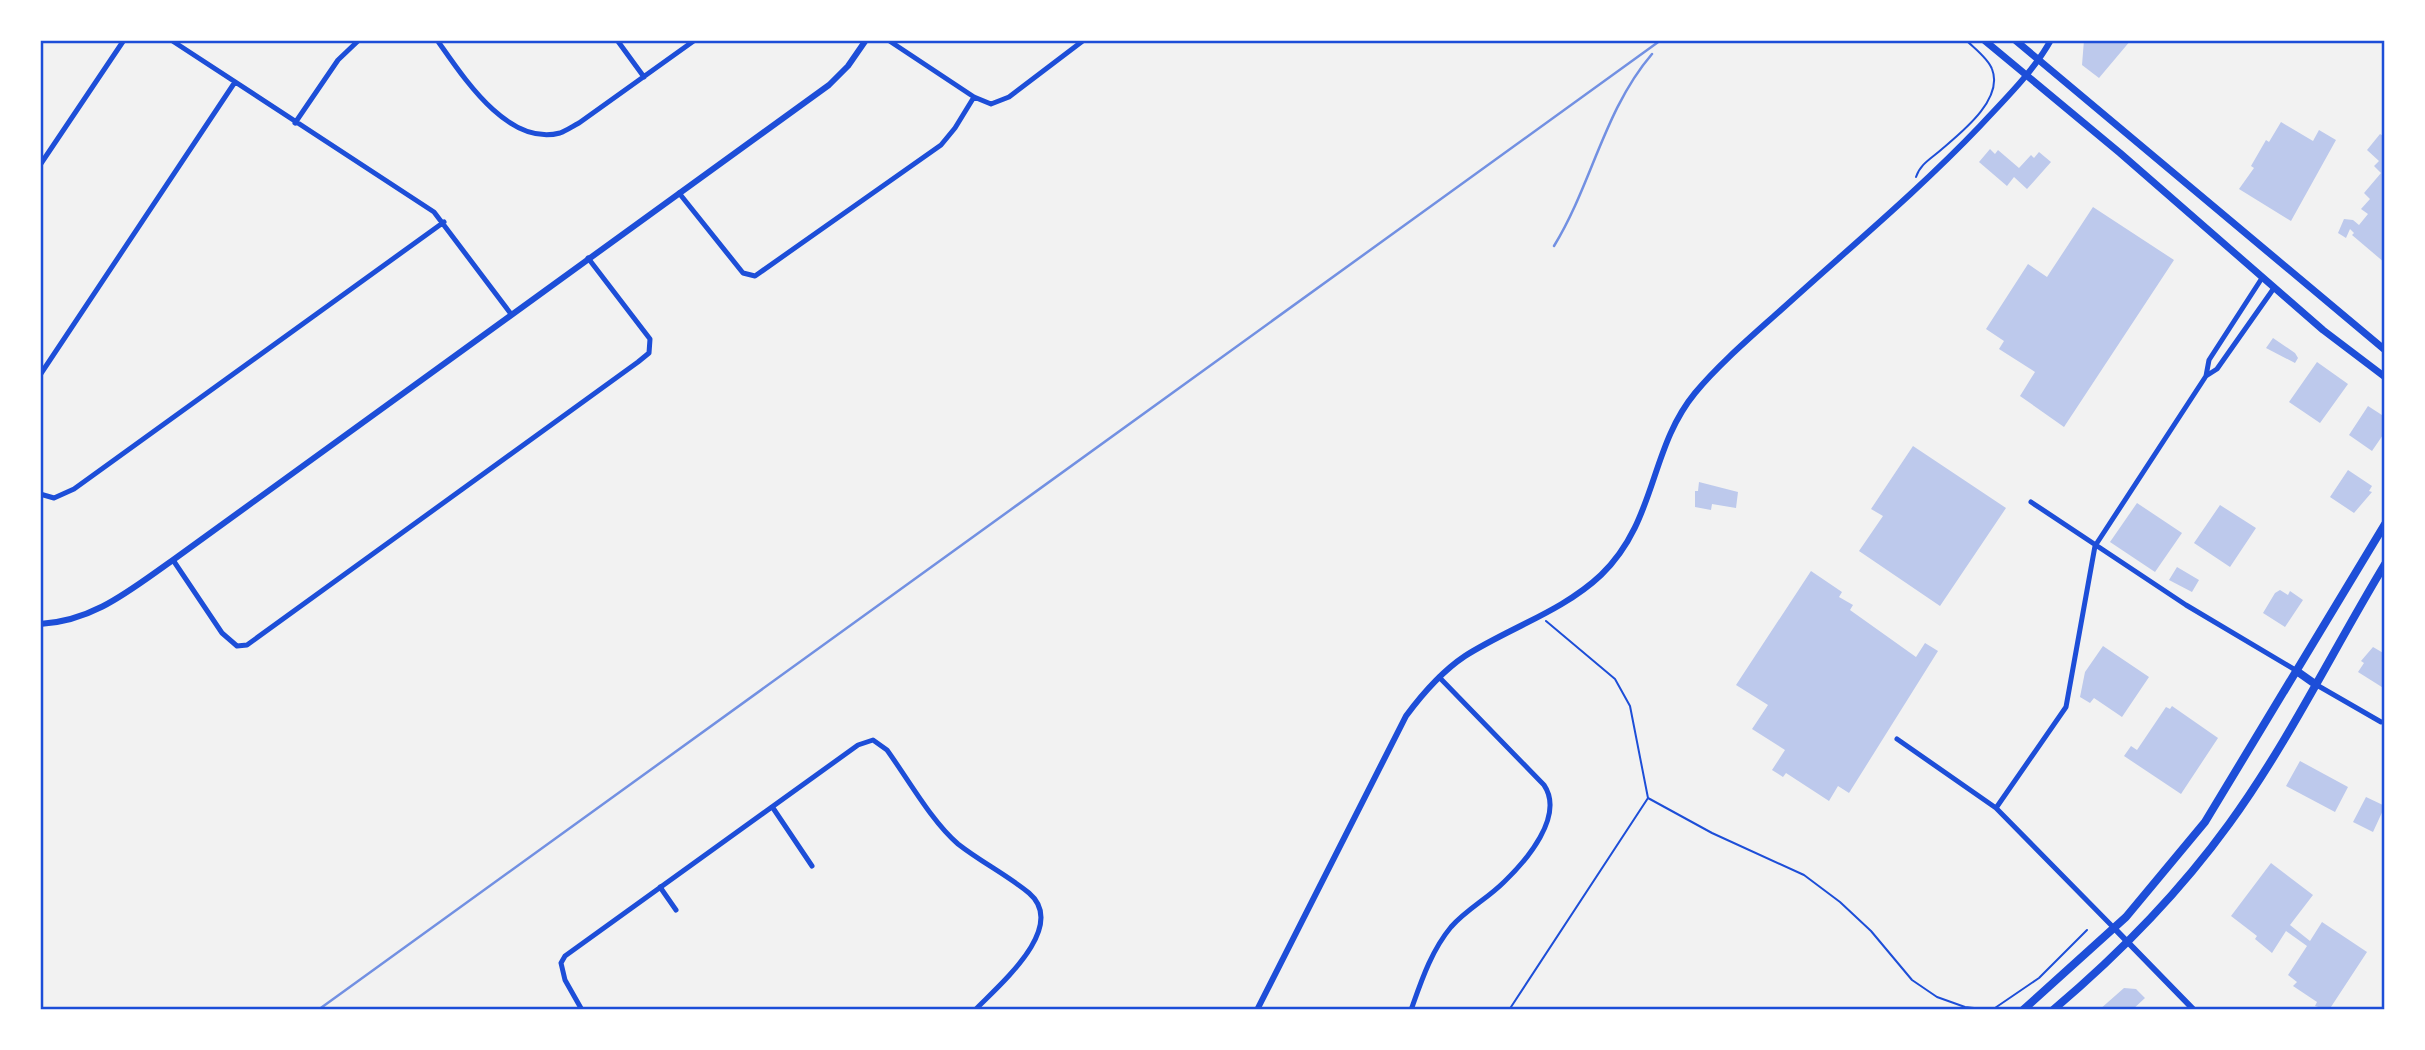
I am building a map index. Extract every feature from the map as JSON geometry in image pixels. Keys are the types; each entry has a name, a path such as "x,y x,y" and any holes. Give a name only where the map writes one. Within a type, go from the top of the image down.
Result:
{"main road":[{"path":"1984,40 2120,153 2262,278 2385,377"},
{"path":"2017,40 2385,350"},
{"path":"2023,1010 2114,928 2148,893 2205,822 2385,524"},
{"path":"2053,1010 2128,942 2229,824 2385,564"},
{"path":"2298,672 2315,684"}],"street":[{"path":"40,164 124,40"},
{"path":"171,40 434,212 512,314"},
{"path":"295,123 338,60 359,40"},
{"path":"437,40 470,87 499,115 524,130 538,133 559,133 579,123 695,40"},
{"path":"617,40 644,77"},
{"path":"40,624 75,620 102,610 173,560 829,85 866,40"},
{"path":"888,40 974,97 991,104 1009,97 1084,40"},
{"path":"1258,1010 1406,716 1439,677 1465,656 1540,615 1601,575 1630,541 1643,517 1677,419 1694,394 1760,329 1959,148 2039,60 2051,40"},
{"path":"40,375 235,82"},
{"path":"679,193 743,273 755,276 941,145 974,97"},
{"path":"40,494 54,498 74,489 444,222"},
{"path":"173,560 228,640 237,646 247,645 645,358 651,348 650,339 588,258"},
{"path":"2206,376 2207,363 2262,278"},
{"path":"1996,808 2066,707 2095,546 2206,376 2217,369 2274,288"},
{"path":"2031,502 2095,546 2298,672"},
{"path":"1411,1010 1428,964 1450,929 1518,868 1546,826 1551,809 1549,793 1544,785 1439,677"},
{"path":"2315,684 2381,722"},
{"path":"1897,739 1996,808 2194,1010"},
{"path":"582,1010 565,980 561,962 565,956 858,745 873,740 887,750 956,842 1029,893 1040,909 1038,935 1030,951 975,1010"},
{"path":"773,808 812,866"},
{"path":"660,887 676,910"},
{"path":"984,1010 987,997"}],"path":[{"path":"1922,166 1971,122 1992,92 1994,77 1991,66 1966,40"},
{"path":"1509,1010 1648,798 1630,706 1615,679 1540,615"},
{"path":"1648,798 1712,833 1804,875 1840,902 1871,931 1912,980 1937,998 1965,1007 1992,1010 2039,978 2080,940 2087,930"}],"building":[{"path":"2084,40 2131,40 2099,78 2082,65"},
{"path":"2281,122 2313,141 2319,130 2336,140 2291,221 2239,189 2254,168 2251,166 2266,140 2269,142"},
{"path":"2380,134 2385,137 2385,263 2352,235 2354,233 2350,229 2346,238 2338,233 2344,219 2353,220 2359,225 2368,214 2361,209 2370,199 2364,193 2381,173 2374,166 2379,161 2367,150"},
{"path":"1990,149 1995,154 1998,150 2019,168 2031,155 2034,158 2039,152 2051,162 2027,189 2014,177 2007,186 1979,162"},
{"path":"2093,207 2174,260 2064,427 2020,396 2035,372 1999,349 2004,341 1986,329 2028,264 2047,277"},
{"path":"2273,338 2295,353 2298,358 2295,363 2266,348"},
{"path":"2317,362 2348,384 2320,423 2289,402"},
{"path":"2368,406 2385,417 2385,432 2372,451 2349,435"},
{"path":"1913,446 2006,508 1940,606 1859,551 1883,516 1871,509"},
{"path":"2348,470 2372,486 2369,491 2372,492 2354,513 2330,497"},
{"path":"1699,482 1738,492 1736,508 1712,504 1711,510 1695,507 1695,491 1698,491"},
{"path":"2137,503 2182,533 2155,572 2110,542"},
{"path":"2220,505 2256,528 2230,567 2194,543"},
{"path":"2177,567 2199,580 2192,592 2169,580"},
{"path":"1811,571 1842,592 1839,597 1853,605 1850,610 1916,657 1925,643 1938,651 1849,793 1838,786 1829,801 1786,773 1783,777 1772,770 1785,750 1752,729 1768,705 1736,685"},
{"path":"2280,590 2288,595 2290,591 2303,600 2285,627 2263,613 2275,593"},
{"path":"2103,646 2149,677 2122,717 2094,698 2090,703 2080,697 2085,672"},
{"path":"2373,647 2385,654 2385,689 2358,672 2364,663 2361,661"},
{"path":"2172,706 2218,738 2181,794 2124,756 2131,746 2137,750 2166,707 2170,709"},
{"path":"2300,761 2348,787 2335,812 2286,786"},
{"path":"2366,797 2385,806 2373,832 2353,822"},
{"path":"2271,863 2313,895 2290,925 2310,941 2322,922 2367,952 2329,1010 2315,1006 2317,1002 2293,986 2297,982 2288,975 2307,946 2286,931 2272,953 2255,939 2257,936 2231,916"},
{"path":"2124,988 2136,989 2145,998 2132,1010 2099,1010"}],"railway":[{"path":"318,1010 1661,40"},
{"path":"1554,246 1579,198 1622,99 1652,54"}]}
